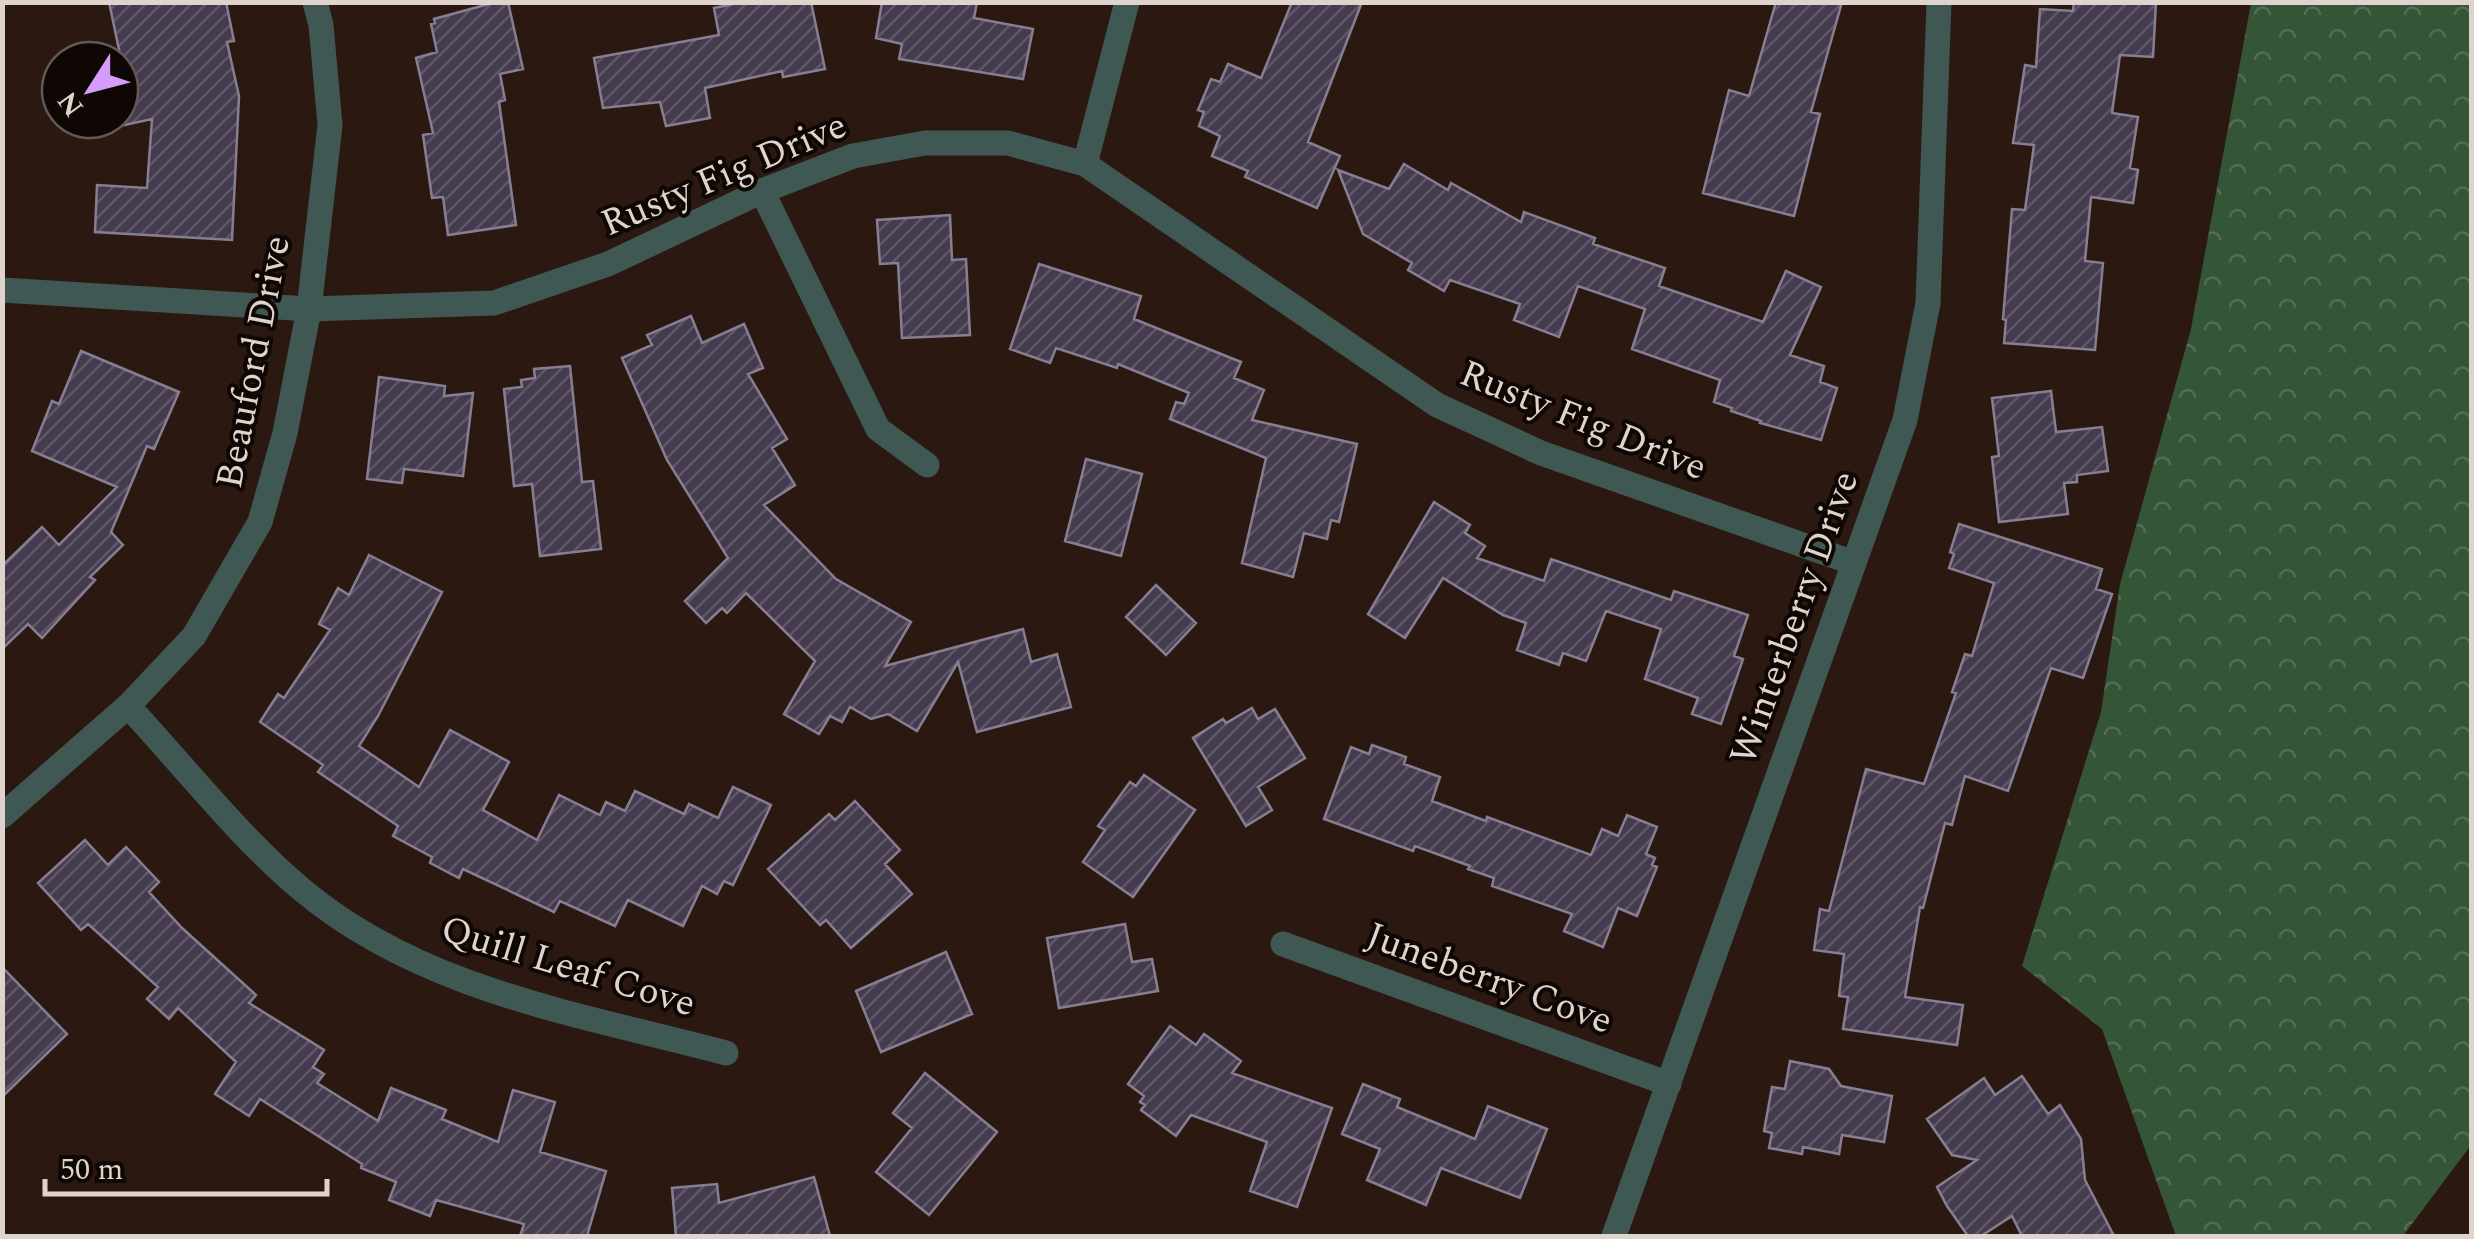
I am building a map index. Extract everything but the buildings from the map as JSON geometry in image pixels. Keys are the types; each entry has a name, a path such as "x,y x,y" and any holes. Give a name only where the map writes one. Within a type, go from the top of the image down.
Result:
{"street":[{"name":"Beauford Drive","path":"2,816 128,706 194,636 260,522 285,433 308,310 330,125 322,25 315,2"},
{"path":"1085,164 1128,2"},
{"name":"Winterberry Drive","path":"1614,1236 1906,420 1928,303 1939,2"},
{"name":"Rusty Fig Drive","path":"2,290 308,310 494,303 608,264 762,190 853,156 925,143 1008,143 1085,164 1437,405 1542,453 1854,563"},
{"path":"762,190 878,429 927,465"},
{"name":"Quill Leaf Cove","path":"128,706 301,890 387,948 461,982 726,1053"},
{"name":"Juneberry Cove","path":"1283,944 1669,1084"}],"green space":[{"path":"2251,3 2471,3 2471,1145 2403,1236 2176,1236 2102,1029 2022,966 2101,712 2120,584 2191,329"}]}
